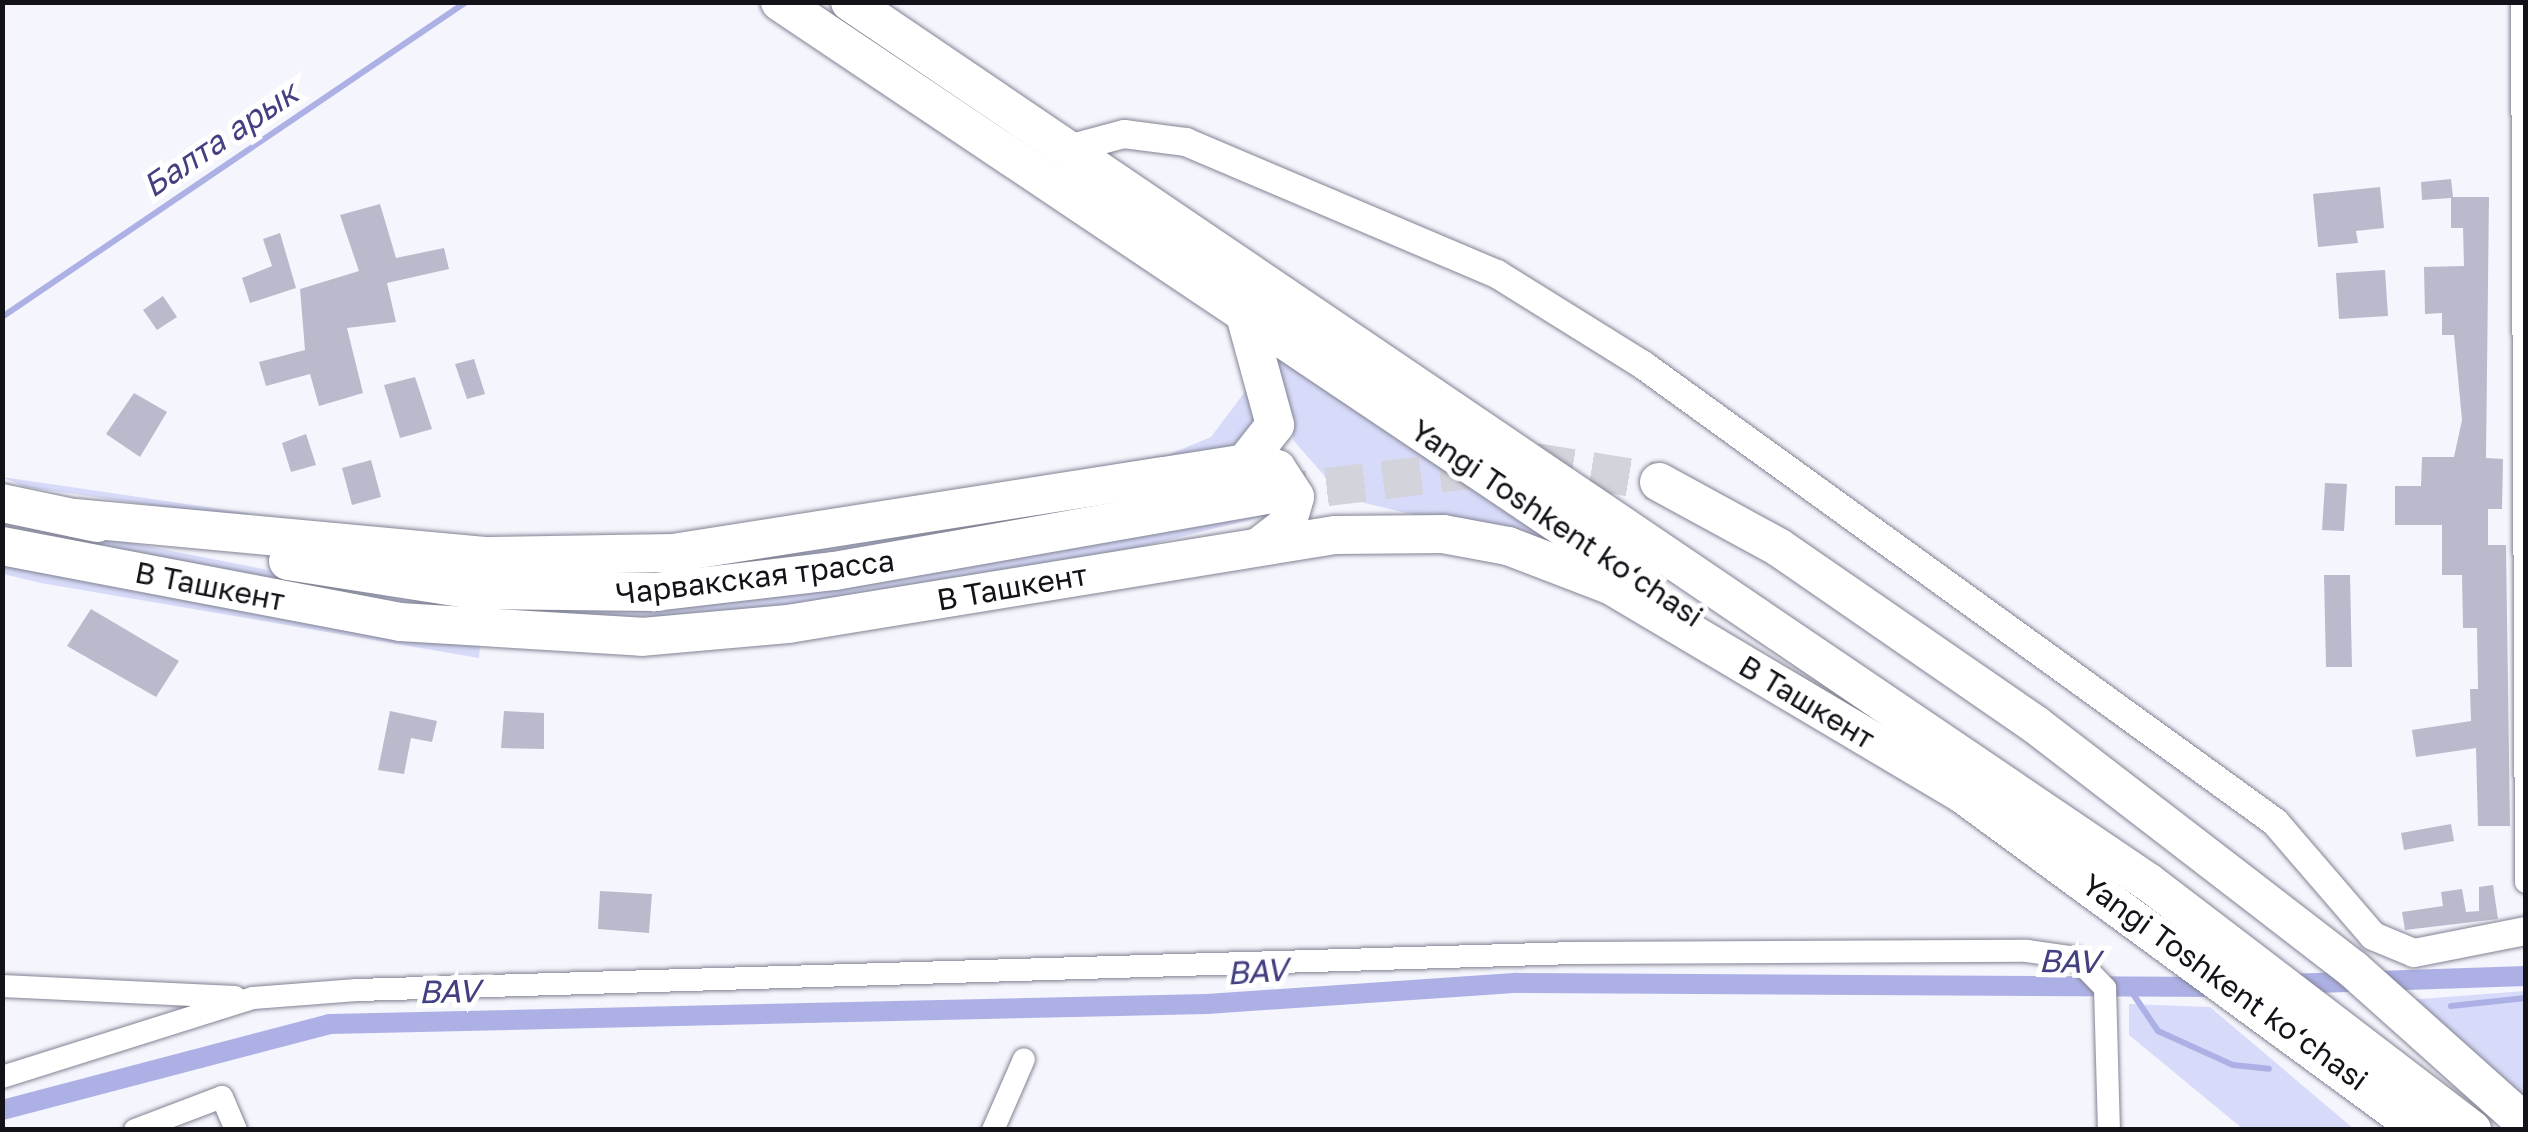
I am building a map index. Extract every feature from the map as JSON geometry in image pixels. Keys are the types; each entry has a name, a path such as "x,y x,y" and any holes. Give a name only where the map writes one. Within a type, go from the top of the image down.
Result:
{"highway":[{"name":"Yangi Toshkent ko‘chasi","path":"780,2 1963,794 2260,1005 2421,1130"},
{"name":"Yangi Toshkent ko‘chasi","path":"850,2 2255,960 2472,1130"},
{"path":"1245,315 1274,426 1245,463"},
{"path":"75,518 419,552 626,556 809,538 1245,463 1277,469 1295,497 1287,525 1261,544"},
{"path":"1659,482 1744,525 1961,672 2354,970 2526,1124"},
{"name":"Чарвакская трасса","path":"2,503 402,582 619,594 852,568 1270,494"},
{"name":"В Ташкент","path":"2,546 400,622 594,637 788,624 1261,544 1428,532 1544,558 1642,602 1963,794"}],"street":[{"path":"2522,2 2526,882"},
{"path":"1068,149 1124,134 1186,142 1497,274 1643,364 2274,822 2383,942 2414,953 2526,931"},
{"path":"2,986 253,998 1574,954 2027,951 2065,954 2092,970 2108,1008 2109,1130"},
{"path":"2,1077 253,998"},
{"path":"993,1130 1024,1058"},
{"path":"135,1130 222,1096 236,1130"}],"shaded area":[{"path":"1274,356 1573,553 1344,498 1294,441"},
{"path":"1247,389 1263,416 1255,446 763,531 541,544 324,527 514,540 734,530 1170,454 1211,437"},
{"path":"1265,474 846,551 632,576 470,569"},
{"path":"2,477 248,513 248,519 25,487"},
{"path":"1273,514 1075,563 713,619 457,617 3,532 2,518 361,588 836,587"},
{"path":"3,559 480,645 479,658 41,583 3,574"},
{"path":"2525,991 2525,1109 2408,1000"},
{"path":"2129,1004 2210,1007 2354,1129 2243,1129 2129,1035"}],"building":[{"path":"2451,179 2453,197 2489,197 2486,458 2503,459 2502,509 2488,509 2488,545 2506,545 2510,826 2478,826 2476,748 2416,757 2412,730 2471,721 2470,689 2478,689 2477,628 2463,628 2462,575 2442,575 2442,525 2395,525 2395,486 2421,486 2422,457 2454,457 2462,420 2454,335 2442,335 2442,313 2425,314 2424,267 2464,266 2463,228 2451,228 2451,198 2422,200 2421,182"},
{"path":"2380,187 2384,228 2356,231 2358,243 2318,247 2313,194"},
{"path":"380,204 396,258 444,248 449,269 387,283 396,322 347,328 363,393 319,406 310,374 266,386 259,362 305,350 300,289 359,271 340,215"},
{"path":"280,233 296,288 250,303 242,278 272,266 263,239"},
{"path":"2385,270 2388,316 2339,319 2336,273"},
{"path":"163,296 177,317 157,330 143,310"},
{"path":"474,359 485,394 467,399 455,364"},
{"path":"415,377 432,429 400,438 384,385"},
{"path":"134,393 167,412 140,457 106,434"},
{"path":"306,434 316,465 291,472 282,443"},
{"path":"371,460 381,497 352,505 342,468"},
{"path":"2325,483 2347,484 2344,531 2322,530"},
{"path":"2324,575 2350,575 2352,667 2326,667"},
{"path":"91,609 179,661 156,697 67,646"},
{"path":"390,711 437,721 432,742 411,738 404,774 378,770"},
{"path":"504,711 544,713 544,749 501,748"},
{"path":"2451,824 2454,841 2404,850 2401,833"},
{"path":"2493,885 2498,919 2405,930 2402,912 2443,906 2441,892 2462,889 2466,912 2479,911 2479,887"},
{"path":"600,891 652,894 649,933 598,929"}],"waterway":[{"name":"Балта арык","path":"2,317 466,2"},
{"name":"BAV","path":"2287,984 2526,976"},
{"name":"BAV","path":"2,1110 330,1024 1207,1004 1517,983 2223,987"},
{"path":"2131,991 2158,1031 2233,1065 2269,1069"},
{"path":"2451,1006 2526,998"}],"tunnel":[{"path":"1270,494 1535,462 1659,482"}]}
